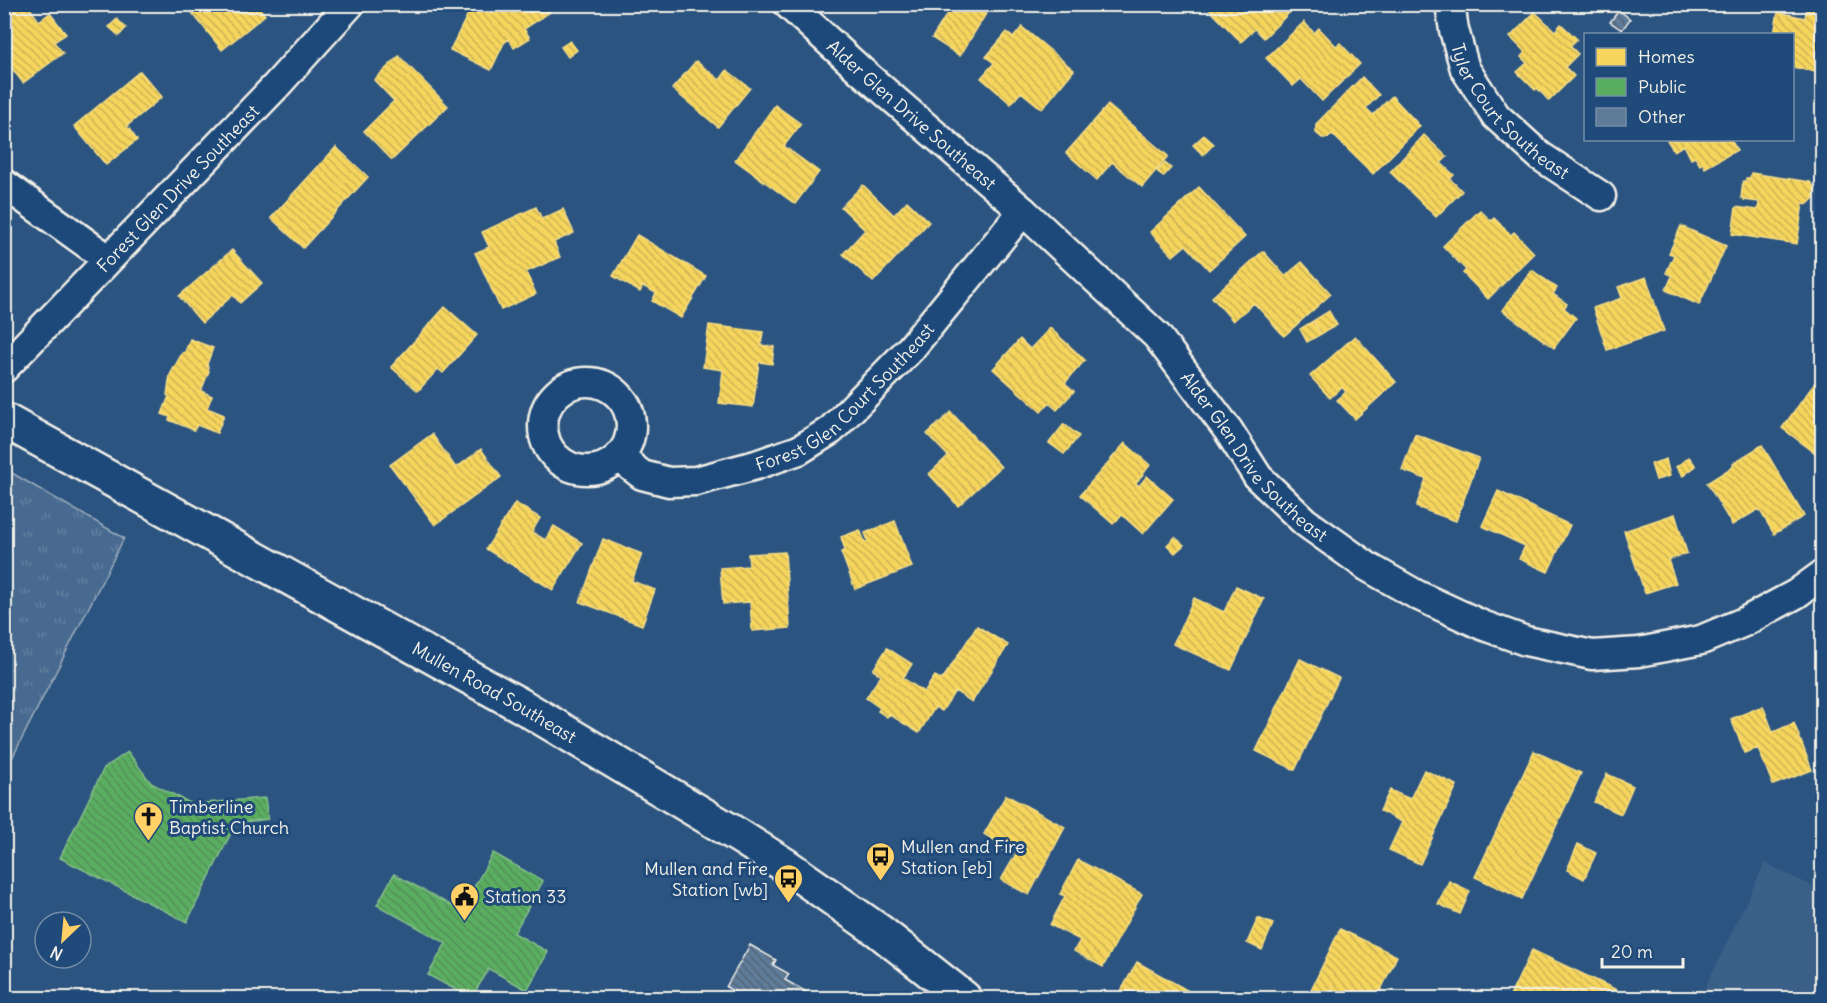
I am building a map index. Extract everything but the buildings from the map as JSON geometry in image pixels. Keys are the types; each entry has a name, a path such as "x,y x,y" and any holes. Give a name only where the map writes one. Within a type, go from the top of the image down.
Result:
{"street":[{"name":"Forest Glen Drive Southeast","path":"4,368 266,95 350,4"},
{"name":"Alder Glen Drive Southeast","path":"788,4 1023,212 1157,336 1228,429 1258,477 1305,522 1368,567 1417,595 1471,620 1526,641 1592,655 1639,652 1701,640 1744,622 1796,594 1822,574"},
{"name":"Tyler Court Southeast","path":"1450,4 1454,30 1465,69 1496,116 1540,156 1601,196"},
{"path":"4,183 108,258"},
{"name":"Forest Glen Court Southeast","path":"619,457 642,475 669,483 696,482 799,450 831,430 911,348 1023,212"},
{"name":"Mullen Road Southeast","path":"4,420 510,700 738,836 785,865 879,931 964,999"}],"shaded area":[{"path":"1765,863 1822,891 1822,998 1700,998"}],"green space":[{"path":"5,469 124,538 5,772"}],"place":[{"name":"Timberline Baptist Church","path":"148,842"},
{"name":"Mullen and Fire Station [eb]","path":"880,882"},
{"name":"Mullen and Fire Station [wb]","path":"789,904"},
{"name":"Station 33","path":"464,922"}]}
